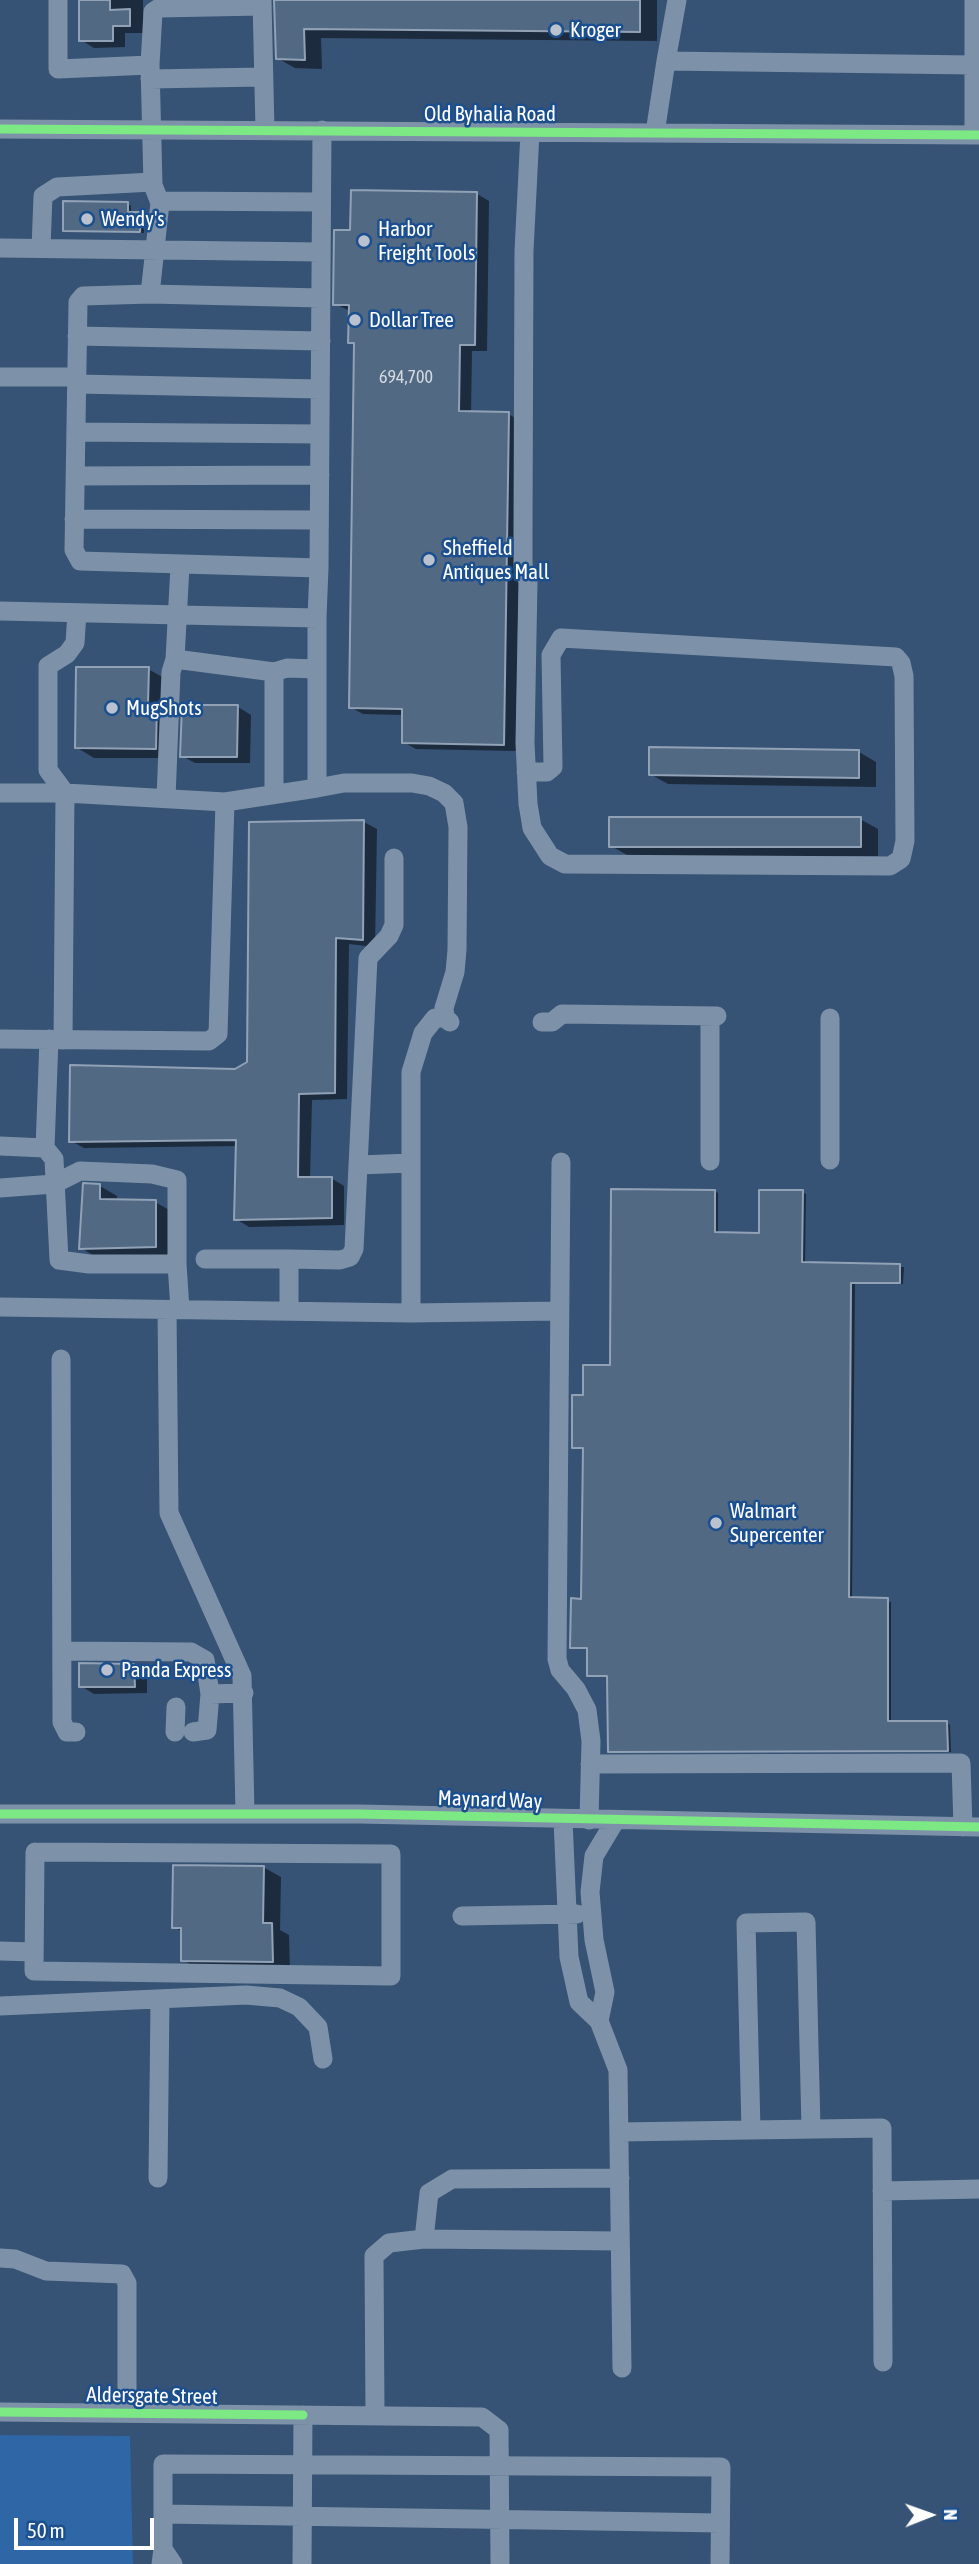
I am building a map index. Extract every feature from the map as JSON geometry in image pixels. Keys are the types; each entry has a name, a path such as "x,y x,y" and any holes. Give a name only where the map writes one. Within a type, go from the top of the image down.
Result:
{"street":[{"path":"58,0 58,68 262,77"},
{"path":"655,133 677,0"},
{"path":"974,0 977,135"},
{"path":"150,294 156,249 150,72 153,12 159,8 262,3 265,130"},
{"path":"666,61 974,65"},
{"name":"Old Byhalia Road","path":"0,129 977,135"},
{"path":"317,788 322,130"},
{"path":"526,772 547,772 553,767 551,655 561,638 896,657 901,663 905,841 901,859 890,866 565,864 550,856 532,828 526,772 528,582 523,565 524,250 530,132"},
{"path":"41,248 43,196 57,187 321,202"},
{"path":"0,248 321,252"},
{"path":"319,568 80,561 74,550 74,519 78,302 83,296 150,294 321,298"},
{"path":"77,337 321,341"},
{"path":"0,377 320,389"},
{"path":"76,432 320,435"},
{"path":"75,475 320,475"},
{"path":"74,519 319,520"},
{"path":"166,798 171,672 175,659 180,566"},
{"path":"0,611 176,612 317,618"},
{"path":"77,613 75,643 67,654 48,666 48,770 65,793 55,1040 45,1148 54,1159 59,1260 89,1264 177,1264"},
{"path":"175,659 274,672 287,668 317,669"},
{"path":"274,672 274,794"},
{"path":"0,793 65,793 225,802 344,783 412,783 437,790 454,803 458,827 455,972 444,1017 423,1033 413,1057 411,1313"},
{"path":"0,1039 209,1041 218,1034 225,802"},
{"path":"205,1259 350,1257 354,1249 368,957 389,936 394,925 394,858"},
{"path":"542,1022 552,1021 562,1014 714,1016 710,1161"},
{"path":"830,1018 830,1160"},
{"path":"0,1146 45,1148"},
{"path":"561,1162 558,1665 576,1689 587,1710 589,1821"},
{"path":"359,1165 411,1163"},
{"path":"0,1188 54,1184 80,1171 152,1174 177,1180 169,1513 238,1664 244,1693 245,1814"},
{"path":"289,1259 289,1311"},
{"path":"0,1307 411,1313 559,1311"},
{"path":"61,1359 63,1729 76,1732"},
{"path":"62,1651 191,1652 205,1660 210,1694 207,1730 184,1732 176,1707"},
{"path":"210,1694 244,1693"},
{"path":"590,1764 961,1763 971,1827"},
{"name":"Maynard Way","path":"0,1814 245,1814 971,1827"},
{"path":"563,1820 569,1957 579,2002 598,2021 618,2070 622,2368"},
{"path":"598,2021 605,1992 594,1941 594,1856 615,1821"},
{"path":"35,1852 391,1854 391,1976 34,1971 34,1952 35,1852"},
{"path":"462,1916 592,1914"},
{"path":"751,2130 746,1923 806,1922 811,2129"},
{"path":"0,1951 34,1952"},
{"path":"0,2006 160,2001 246,1995 280,1998 299,2007 318,2027 323,2059"},
{"path":"158,2178 160,2001"},
{"path":"619,2132 882,2128 883,2362"},
{"path":"424,2239 429,2193 452,2179 620,2178"},
{"path":"883,2191 979,2189"},
{"path":"374,2416 374,2256 389,2243 424,2239 620,2241"},
{"path":"0,2258 15,2259 46,2271 122,2274 127,2283 127,2413"},
{"name":"Aldersgate Street","path":"0,2412 482,2417 499,2430 502,2466 500,2564"},
{"path":"302,2564 303,2415"},
{"path":"165,2559 163,2464 721,2467 720,2564"},
{"path":"163,2514 720,2523"}],"shaded area":[{"path":"0,2435 130,2436 133,2564 0,2564"}],"building":[{"path":"79,0 110,0 110,10 130,9 130,26 113,26 113,41 79,41"},
{"name":"Kroger","path":"274,0 640,0 640,32 304,29 305,60 276,59"},
{"name":"Sheffield Antiques Mall","path":"351,190 477,192 475,345 460,345 459,411 509,412 504,745 402,743 402,709 349,708 354,343 348,343 349,305 333,305 334,230 350,230"},
{"path":"63,201 128,202 128,212 141,212 140,232 63,231"},
{"name":"MugShots","path":"76,667 149,667 148,704 157,705 156,749 75,748"},
{"path":"182,705 238,705 237,757 180,757"},
{"path":"649,747 859,750 859,778 649,775"},
{"path":"609,817 861,817 861,847 609,847"},
{"path":"364,820 363,940 336,938 335,1093 299,1094 298,1177 332,1177 332,1218 234,1220 236,1140 69,1142 70,1065 235,1069 247,1062 249,822"},
{"path":"83,1183 100,1184 100,1199 156,1200 156,1247 79,1249"},
{"name":"Walmart Supercenter","path":"611,1189 715,1190 715,1232 759,1233 759,1190 803,1190 802,1262 900,1264 900,1283 851,1283 849,1597 888,1598 888,1721 947,1721 948,1751 608,1752 607,1676 587,1676 587,1648 570,1648 571,1598 581,1599 583,1448 572,1448 572,1395 583,1395 583,1365 610,1365"},
{"name":"Panda Express","path":"79,1663 134,1664 135,1687 79,1687"},
{"path":"173,1865 264,1866 263,1923 272,1923 273,1962 181,1961 181,1928 172,1928"}],"cycle path":[{"path":"0,129 979,135"},
{"path":"0,1814 359,1814 979,1827"},
{"path":"0,2412 303,2415"}],"place":[{"name":"Kroger","path":"556,30"},
{"name":"Wendy's","path":"87,219"},
{"name":"Harbor Freight Tools","path":"364,241"},
{"name":"Dollar Tree","path":"355,320"},
{"name":"Sheffield Antiques Mall","path":"429,560"},
{"name":"MugShots","path":"112,708"},
{"name":"Walmart Supercenter","path":"716,1523"},
{"name":"Panda Express","path":"107,1670"}]}
